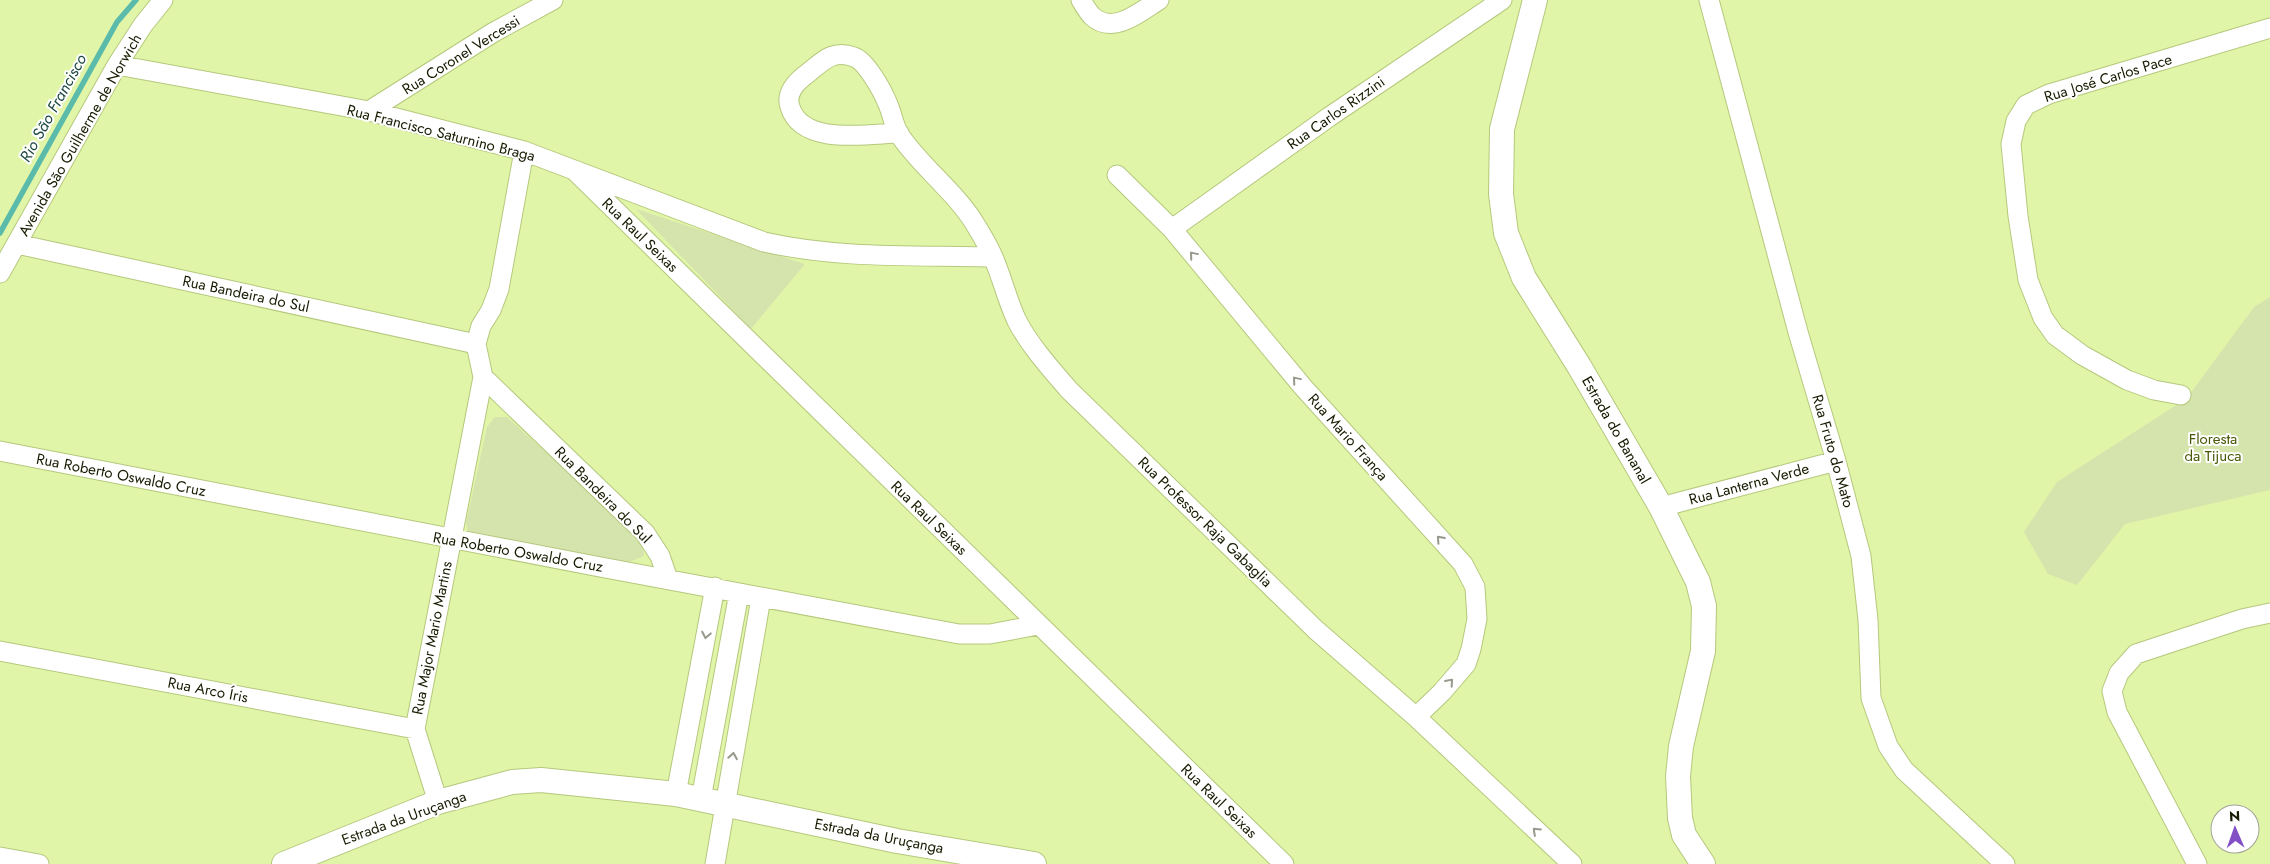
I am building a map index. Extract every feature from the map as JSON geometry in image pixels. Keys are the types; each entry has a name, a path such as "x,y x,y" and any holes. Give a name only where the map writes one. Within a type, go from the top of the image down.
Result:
{"street":[{"name":"Avenida São Guilherme de Norwich","path":"0,273 118,65 143,25 164,0"},
{"name":"Rua Coronel Vercessi","path":"370,111 494,32 553,0"},
{"path":"1081,0 1093,17 1106,24 1123,22 1159,0"},
{"name":"Rua Carlos Rizzini","path":"1172,229 1330,116 1502,0"},
{"name":"Estrada do Bananal","path":"1535,0 1502,130 1500,194 1506,233 1524,278 1579,366 1661,507 1698,582 1704,606 1703,651 1681,746 1678,776 1680,818 1684,835 1703,864"},
{"name":"Rua Fruto do Mato","path":"1709,0 1798,332 1836,460 1861,556 1868,620 1871,698 1888,746 1904,770 2005,864"},
{"name":"Rua José Carlos Pace","path":"2181,396 2154,390 2127,380 2082,355 2055,335 2043,318 2028,280 2018,216 2011,144 2016,121 2026,105 2049,94 2270,28"},
{"name":"Rua Professor Raja Gabaglia","path":"899,133 843,135 810,131 802,126 792,113 788,103 791,91 797,82 830,54 856,57 865,65 887,100 899,133 974,221 993,257 1018,321 1041,357 1069,390 1316,630 1416,717 1572,864"},
{"name":"Rua Francisco Saturnino Braga","path":"118,65 370,111 524,151 764,242 801,250 845,254 993,257"},
{"path":"476,344 481,326 491,310 499,289 524,151"},
{"name":"Rua Raul Seixas","path":"576,172 1284,864"},
{"name":"Rua Mario França","path":"1117,174 1172,229 1303,387 1463,564 1475,586 1477,619 1466,664 1442,692 1416,717"},
{"name":"Rua Bandeira do Sul","path":"17,244 476,344"},
{"name":"Rua Major Mario Martins","path":"438,802 416,729 483,377 476,344"},
{"name":"Rua Bandeira do Sul","path":"483,377 644,533 660,556 668,579"},
{"name":"Rua Roberto Oswaldo Cruz","path":"0,451 451,540 714,587 761,598 960,634 990,634 1038,624"},
{"name":"Rua Lanterna Verde","path":"1661,507 1836,460"},
{"path":"676,794 714,587"},
{"path":"701,799 740,593"},
{"path":"715,864 761,598"},
{"path":"2197,864 2117,712 2112,691 2119,673 2136,654 2242,619 2270,613"},
{"name":"Rua Arco Íris","path":"0,651 416,729"},
{"name":"Estrada da Uruçanga","path":"284,864 438,802 512,782 541,780 676,794 897,841 1034,864"},
{"path":"0,857 39,864"}],"green space":[{"path":"636,209 805,264 751,329"},
{"name":"Floresta da Tijuca","path":"2270,297 2270,490 2125,524 2077,585 2048,574 2024,532 2057,482 2187,398 2254,307"},
{"path":"495,417 507,417 641,538 644,556 629,562 475,538 468,533 466,523 487,427"}],"waterway":[{"name":"Rio São Francisco","path":"0,233 117,22 136,0"}]}
